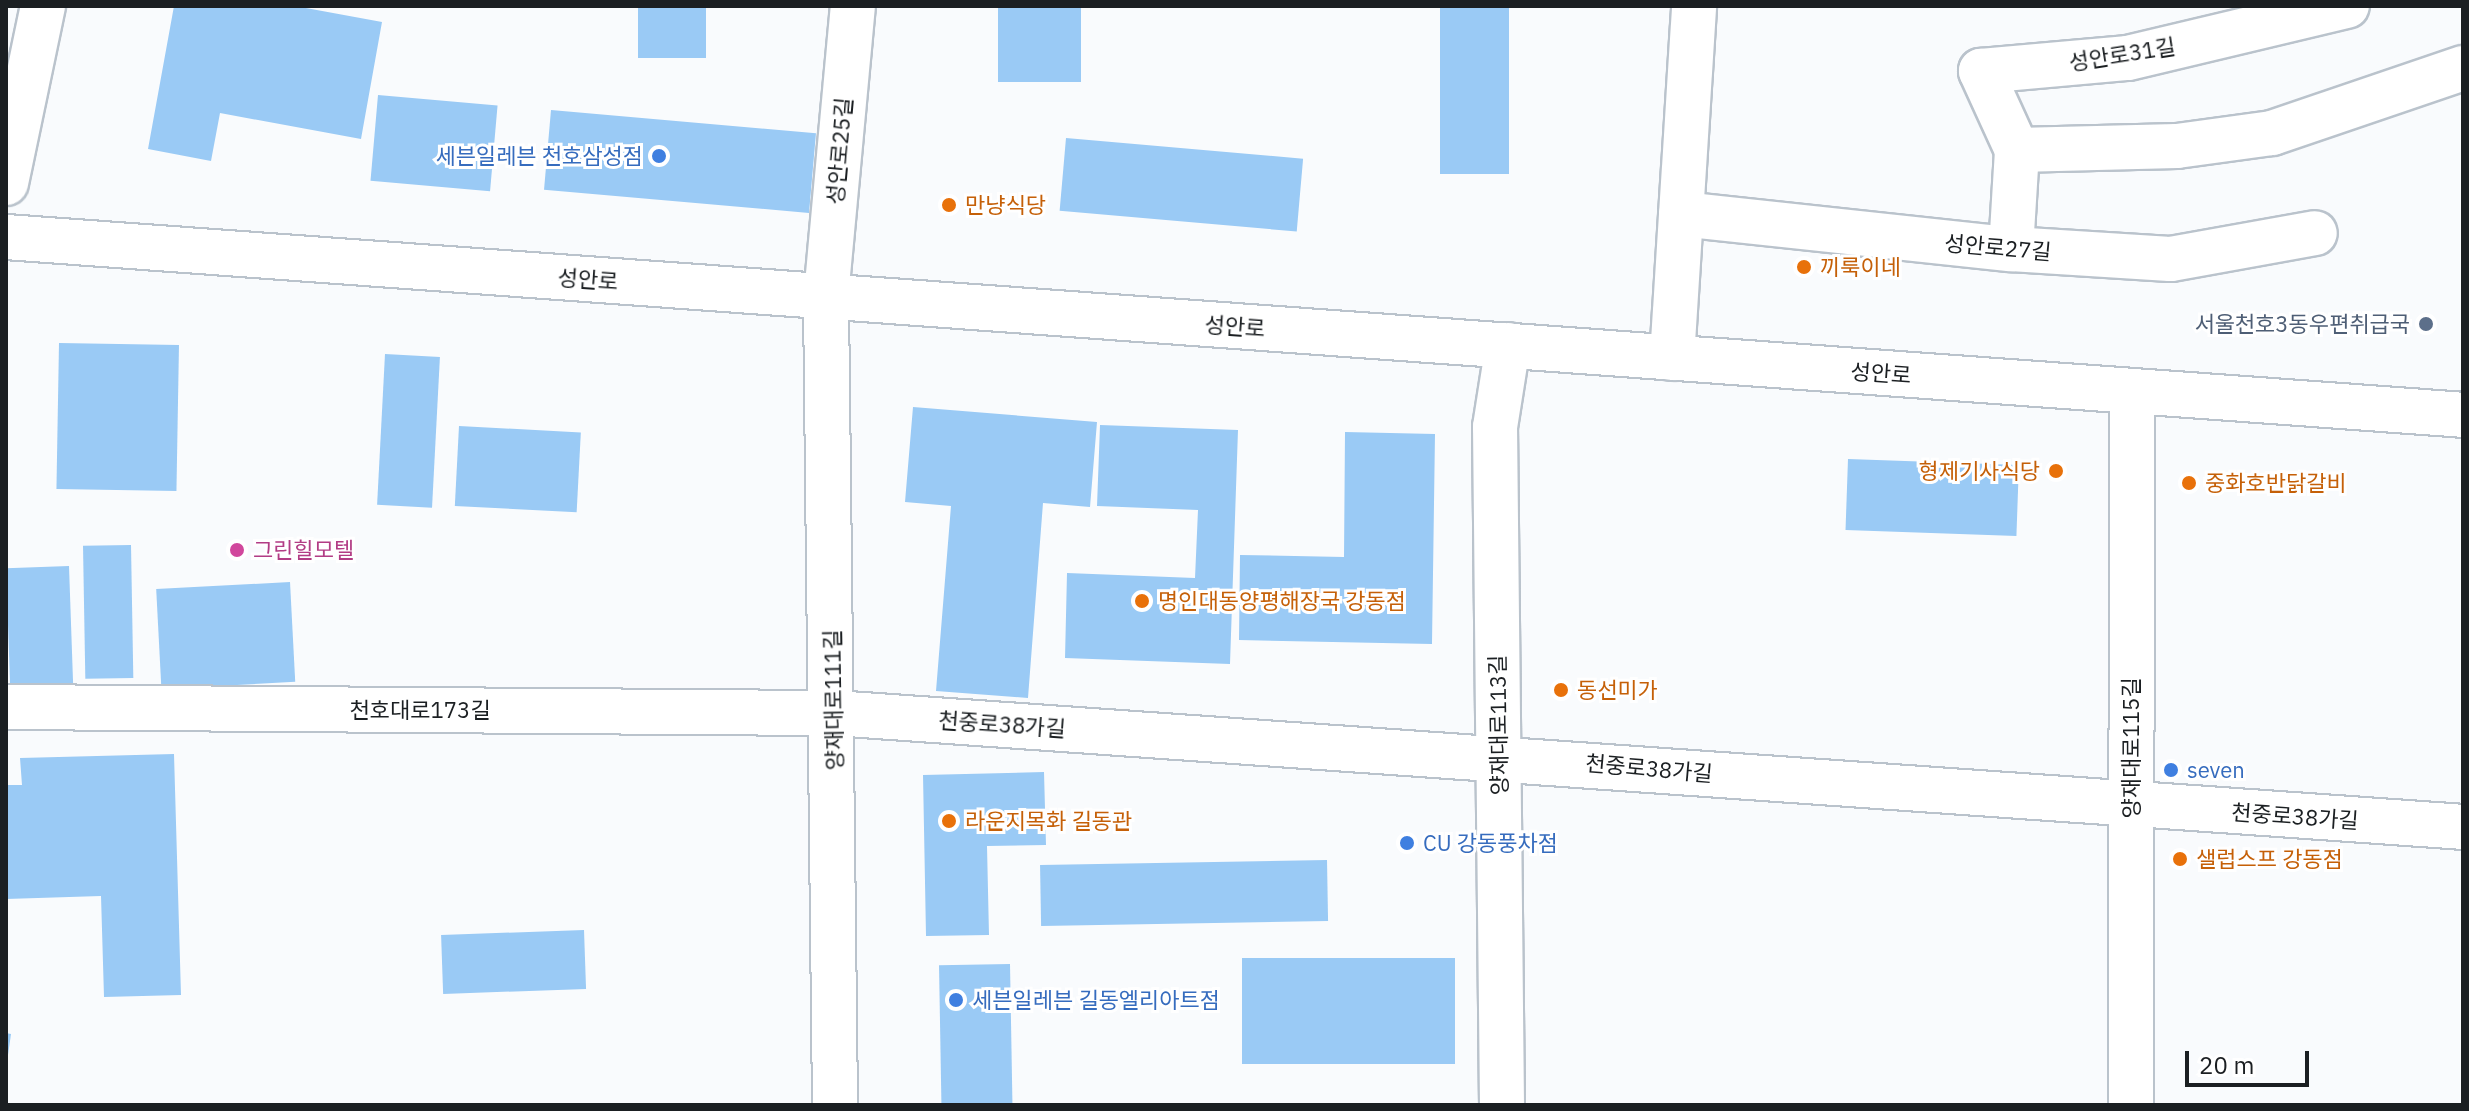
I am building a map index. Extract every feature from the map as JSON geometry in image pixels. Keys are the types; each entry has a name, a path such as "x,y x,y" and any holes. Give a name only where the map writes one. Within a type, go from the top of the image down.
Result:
{"street":[{"path":"6,183 43,6"},
{"name":"성안로25길","path":"826,296 853,6"},
{"path":"1672,358 1694,6"},
{"name":"성안로31길","path":"2011,249 2017,150 1981,71 2128,58 2347,6"},
{"path":"2017,150 2177,146 2272,133 2463,68"},
{"name":"성안로27길","path":"1681,214 2011,249 2171,259 2315,233"},
{"name":"성안로","path":"6,237 2463,415"},
{"name":"양재대로111길","path":"826,296 834,713 835,1105"},
{"name":"양재대로113길","path":"1502,1105 1495,427 1508,345"},
{"name":"양재대로115길","path":"2131,1105 2132,392"},
{"name":"천호대로173길","path":"6,707 834,713"},
{"name":"천중로38가길","path":"834,713 1499,757 2131,806 2463,827"}],"building":[{"path":"174,6 295,6 382,22 361,139 220,113 211,161 148,149"},
{"path":"638,6 706,6 706,58 638,58"},
{"path":"998,6 1081,6 1081,82 998,82"},
{"path":"1440,6 1509,6 1509,174 1440,174"},
{"path":"378,95 498,105 490,191 371,181"},
{"path":"551,110 816,133 809,213 544,190"},
{"path":"1066,138 1303,159 1297,231 1060,211"},
{"path":"59,343 179,345 176,491 56,489"},
{"path":"385,354 440,357 432,508 377,505"},
{"path":"913,407 1097,422 1090,507 1043,503 1028,698 936,691 951,506 905,502"},
{"path":"1100,425 1238,430 1230,664 1065,658 1067,573 1195,578 1198,510 1097,506"},
{"path":"459,426 581,432 577,512 455,506"},
{"path":"1345,432 1435,434 1432,644 1239,640 1240,555 1344,557"},
{"path":"1848,459 2019,465 2016,536 1846,530"},
{"path":"131,545 133,678 85,679 83,546"},
{"path":"69,566 73,684 10,686 6,568"},
{"path":"290,582 295,682 161,689 156,589"},
{"path":"174,754 181,995 104,997 101,896 6,899 6,785 22,785 20,758"},
{"path":"1044,772 1046,845 987,846 989,935 926,936 923,775"},
{"path":"1327,860 1328,921 1041,926 1040,865"},
{"path":"584,930 586,989 443,994 441,935"},
{"path":"1242,958 1455,958 1455,1064 1242,1064"},
{"path":"1010,964 1012,1105 941,1105 939,965"},
{"path":"6,1033 11,1034 8,1055 6,1055"}],"place":[{"name":"세븐일레븐 천호삼성점","path":"659,156"},
{"name":"만냥식당","path":"949,205"},
{"name":"끼룩이네","path":"1804,267"},
{"name":"서울천호3동우편취급국","path":"2426,324"},
{"name":"형제기사식당","path":"2056,471"},
{"name":"중화호반닭갈비","path":"2189,483"},
{"name":"그린힐모텔","path":"237,550"},
{"name":"명인대동양평해장국 강동점","path":"1142,601"},
{"name":"동선미가","path":"1561,690"},
{"name":"seven","path":"2171,770"},
{"name":"라운지목화 길동관","path":"949,821"},
{"name":"CU 강동풍차점","path":"1407,843"},
{"name":"샐럽스프 강동점","path":"2180,859"},
{"name":"세븐일레븐 길동엘리아트점","path":"956,1000"}]}
